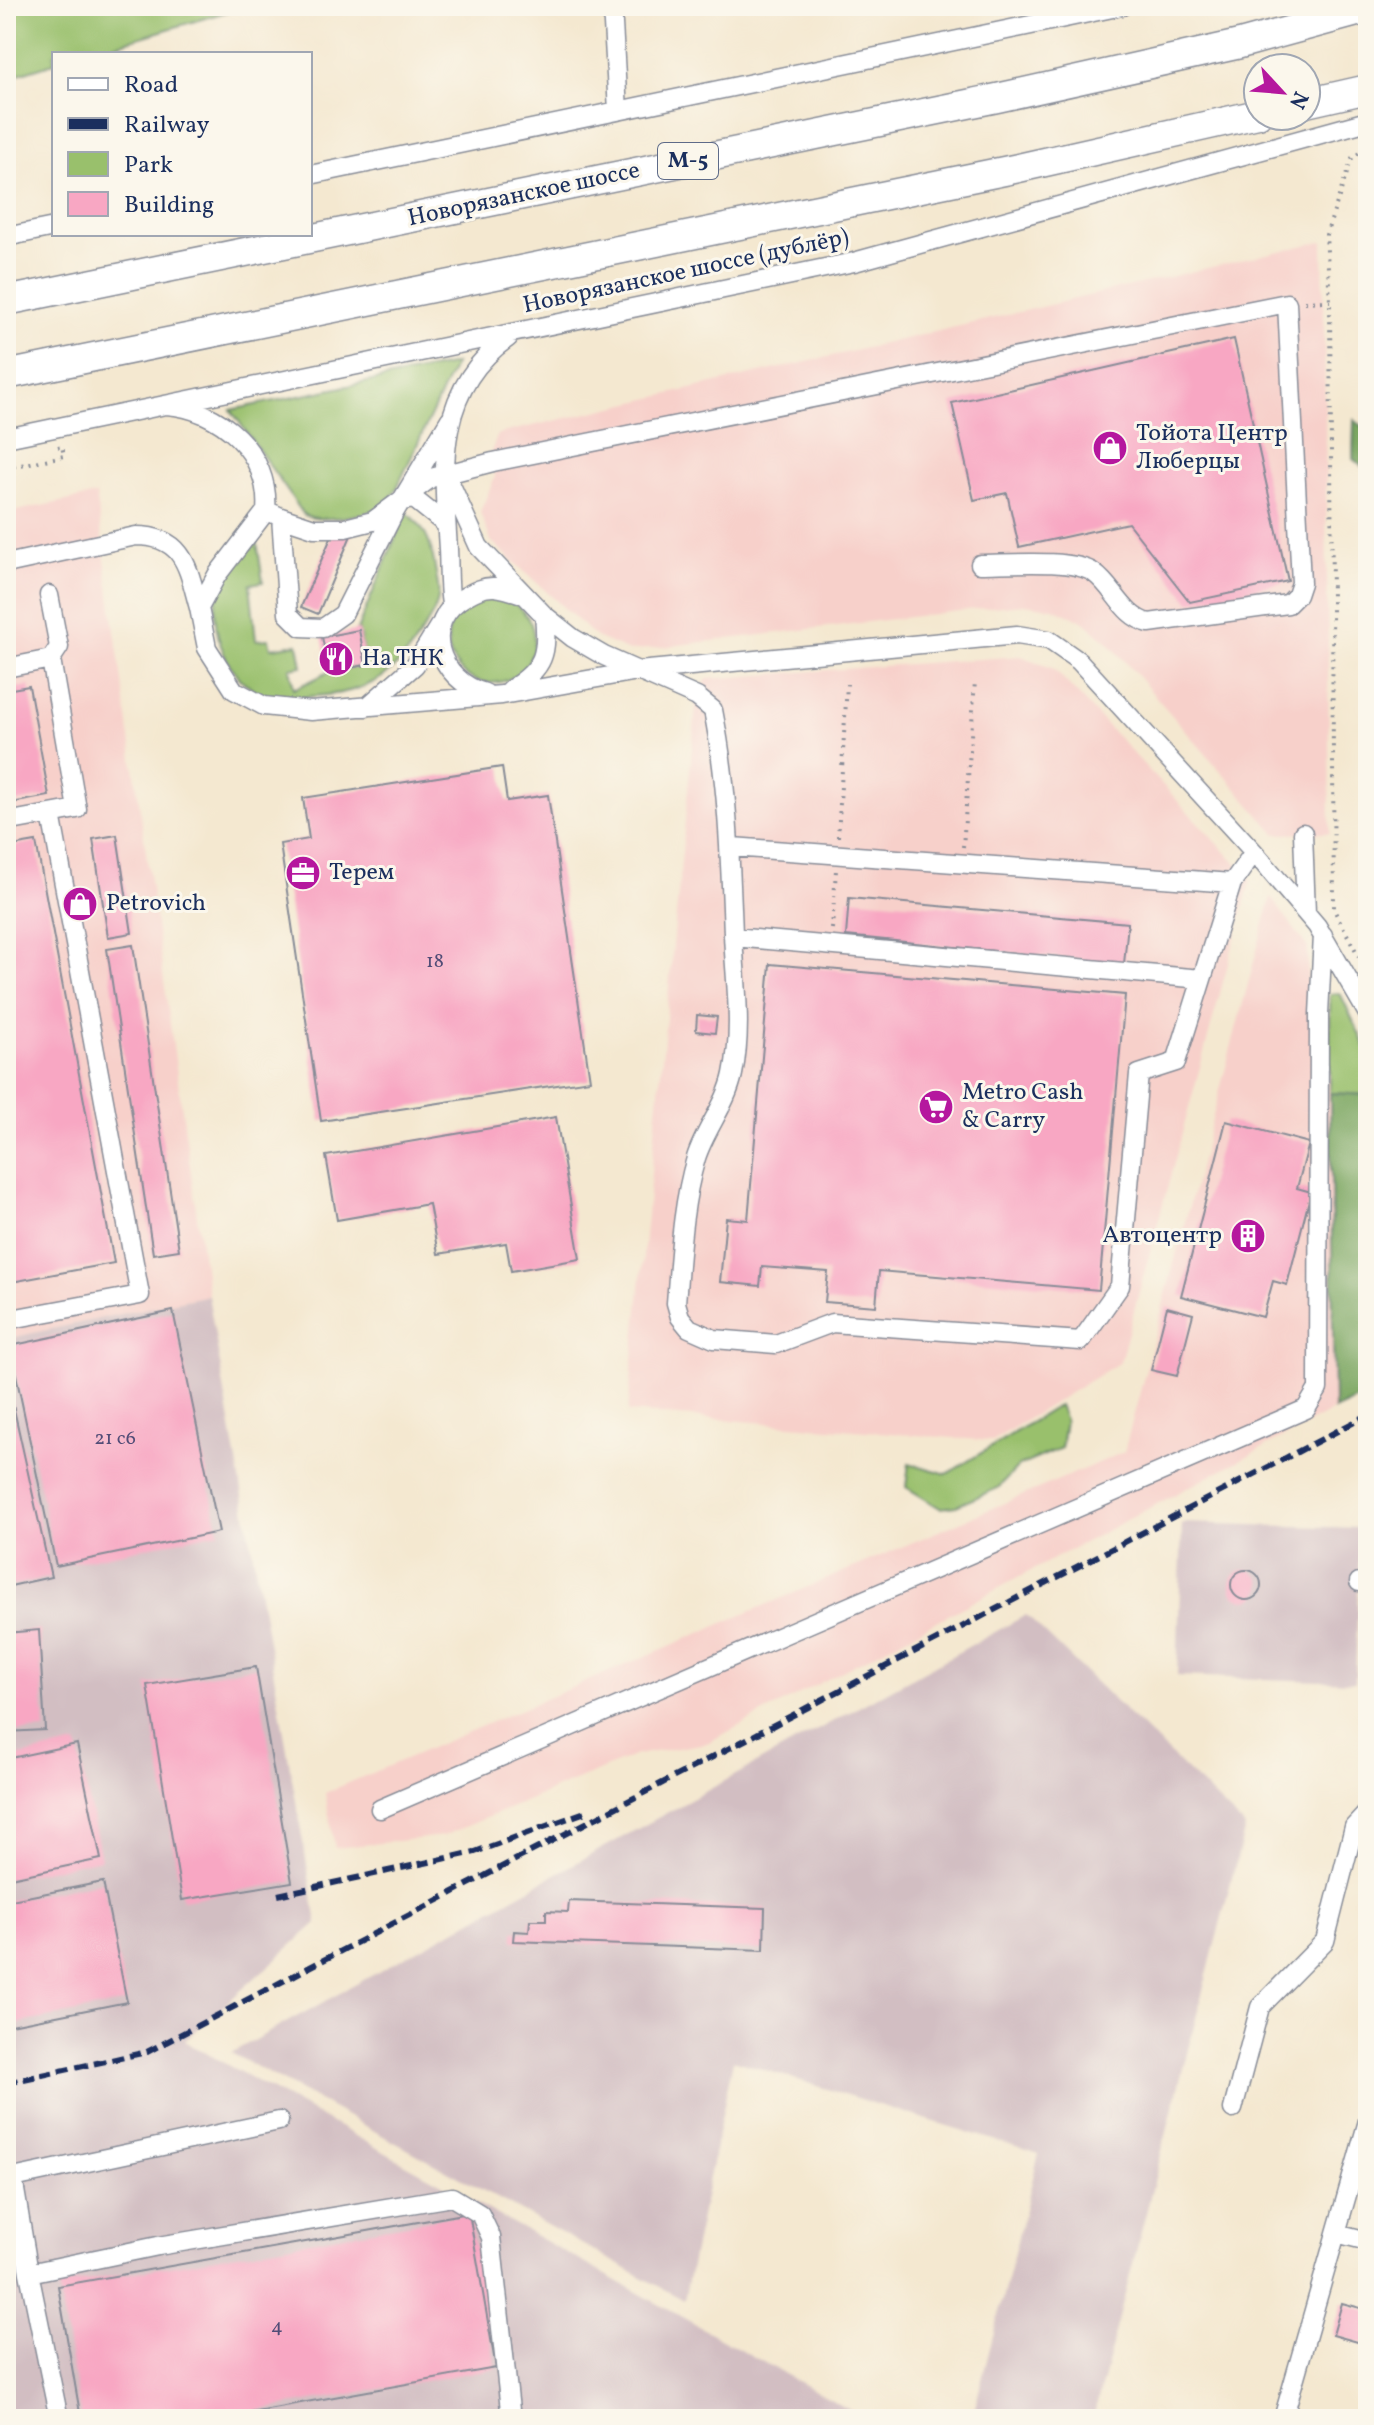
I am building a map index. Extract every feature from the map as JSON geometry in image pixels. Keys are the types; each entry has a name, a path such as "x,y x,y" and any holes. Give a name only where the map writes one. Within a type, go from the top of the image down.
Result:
{"highway":[{"name":"Новорязанское шоссе","path":"6,301 997,98 1240,44 1368,9"},
{"path":"1322,99 1368,89"},
{"path":"6,375 1014,169 1242,118"}],"street":[{"path":"612,6 618,111"},
{"path":"312,175 1122,6"},
{"name":"Новорязанское шоссе (дублёр)","path":"6,438 854,262 1368,121"},
{"path":"6,237 52,227"},
{"path":"274,514 314,528 345,528 373,521 417,485 446,474 1287,303 1301,583 1297,595 1288,604 1149,623 1133,616 1094,573 1079,566 980,564"},
{"path":"166,405 189,406 208,414 238,436 263,475 274,514 288,614 301,627 323,628 343,614 401,501 450,419 471,372 487,352 515,333"},
{"path":"450,419 445,444 446,474 442,503 451,604"},
{"path":"446,474 479,547 544,615 573,638 697,697 713,710 725,772 732,847 733,937 741,1006 733,1076 697,1155 683,1212 676,1303 680,1317 689,1328 714,1339 776,1344 832,1323 1081,1341 1120,1286 1139,1074 1176,1062 1232,883 1254,852"},
{"path":"401,501 414,499 444,523"},
{"path":"199,608 217,575 274,514"},
{"path":"6,564 136,536 155,536 175,547 186,564 207,648 234,690 264,706 286,710 367,707 497,695 638,671 1017,635 1049,640 1079,661 1254,852 1323,935 1368,1014"},
{"path":"367,707 415,665 451,604 481,588 494,587 528,596"},
{"path":"6,822 77,809 51,659 59,647 49,595"},
{"path":"440,624 440,648 446,667 468,689 497,695 533,674 541,663 547,641 544,615"},
{"path":"6,668 51,659"},
{"path":"6,1320 140,1295 51,814"},
{"path":"1303,833 1306,913"},
{"path":"732,847 961,866 1232,883"},
{"path":"380,1809 1306,1409 1318,1389 1319,1014 1323,935"},
{"path":"733,937 1202,979"},
{"path":"1233,2109 1260,2007 1325,1941 1354,1827 1368,1812"},
{"path":"59,2419 13,2178 279,2121"},
{"path":"1283,2419 1368,2121"},
{"path":"29,2273 158,2246 452,2197 480,2214 491,2237 511,2419"},
{"path":"1336,2233 1368,2241"}],"path":[{"path":"1368,147 1352,158 1326,235 1330,301 1334,910 1368,973"},
{"path":"1287,303 1330,301"},
{"path":"6,468 64,456 62,446 49,449"},
{"path":"961,866 975,681"},
{"path":"831,945 847,684"}],"shaded area":[{"path":"1323,241 1330,833 1276,834 1106,640 1082,620 1053,608 1024,604 992,607 629,651 596,637 491,541 480,512 495,477 491,452 498,434"},
{"name":"Petrovich","path":"96,495 208,1295 6,1339 6,513"},
{"path":"1021,656 1054,669 1251,879 1120,1362 992,1441 628,1412 697,697 707,679"},
{"path":"1271,897 1308,948 1307,1014 1329,1014 1334,1410 707,1743 636,1755 443,1836 335,1848 325,1793 1124,1452"},
{"path":"208,1295 317,1923 184,2041 866,2419 6,2419 6,1339"},
{"path":"1182,1523 1360,1528 1355,1682 1177,1676"},
{"path":"1026,1615 1245,1827 1093,2419 972,2419 1039,2154 733,2060 684,2300 231,2053"}],"green space":[{"path":"6,6 246,6 91,52 52,52 52,64 6,78"},
{"path":"455,364 395,492 384,505 354,515 321,518 304,515 231,410"},
{"path":"1354,420 1368,430 1368,471 1353,459"},
{"path":"406,512 421,528 430,545 438,593 430,619 399,663 376,681 332,694 278,699 261,694 246,684 224,654 215,617 221,582 232,566 257,542 263,582 250,584 256,640 269,639 271,648 298,644 302,666 290,668 294,689 329,672 366,665 359,631 355,635"},
{"path":"491,597 515,604 527,616 534,640 527,664 515,676 491,683 467,676 455,664 448,640 455,616 467,604"},
{"path":"1340,993 1368,1052 1368,1095 1330,1093 1330,994"},
{"path":"1330,1093 1368,1095 1368,1394 1334,1410"},
{"path":"1059,1405 1065,1420 1061,1448 1019,1466 998,1488 956,1506 940,1508 906,1487 909,1463 947,1474"}],"building":[{"name":"Тойота Центр Люберцы","path":"1234,339 1288,581 1190,602 1128,523 1019,547 1007,493 974,500 952,403"},
{"path":"339,519 355,526 318,614 301,607"},
{"path":"359,630 366,665 329,672 322,637"},
{"path":"29,686 49,796 6,804 6,690"},
{"path":"502,767 507,801 548,795 590,1080 321,1121 280,844 309,839 303,798"},
{"path":"117,835 132,933 108,937 93,839"},
{"path":"36,842 114,1263 6,1283 6,847"},
{"path":"849,898 1128,923 1124,964 846,936"},
{"path":"133,945 179,1250 153,1254 107,949"},
{"name":"Metro Cash & Carry","path":"770,964 1125,995 1099,1290 879,1271 876,1306 825,1302 828,1272 762,1267 760,1286 720,1282 726,1218 748,1220"},
{"path":"697,1015 717,1017 715,1033 696,1031"},
{"path":"556,1117 580,1259 511,1271 506,1243 438,1254 429,1204 337,1220 326,1156"},
{"name":"Автоцентр","path":"1226,1121 1309,1143 1297,1188 1311,1192 1287,1285 1273,1281 1263,1317 1181,1296"},
{"path":"1167,1307 1193,1314 1177,1376 1151,1370"},
{"path":"173,1311 219,1532 56,1566 10,1346"},
{"path":"6,1373 51,1577 6,1587"},
{"path":"1246,1570 1257,1574 1261,1585 1257,1596 1246,1600 1235,1596 1231,1585 1235,1574"},
{"path":"39,1630 45,1730 6,1732 6,1633"},
{"path":"256,1667 292,1882 182,1900 147,1685"},
{"path":"77,1744 101,1859 6,1879 6,1759"},
{"path":"103,1882 127,2002 6,2026 6,1901"},
{"path":"569,1901 765,1908 764,1950 513,1941 514,1931 529,1932 530,1920 546,1920 546,1911 568,1912"},
{"path":"469,2213 496,2368 211,2419 81,2419 58,2286"},
{"path":"1342,2303 1368,2310 1368,2345 1333,2335"}],"railway":[{"path":"6,2083 147,2052 1368,1415"},
{"path":"278,1895 475,1852 588,1811"}],"place":[{"name":"Тойота Центр Люберцы","path":"1110,448"},
{"name":"На ТНК","path":"336,659"},
{"name":"Терем","path":"303,873"},
{"name":"Petrovich","path":"80,904"},
{"name":"Metro Cash & Carry","path":"936,1107"},
{"name":"Автоцентр","path":"1248,1236"}]}
